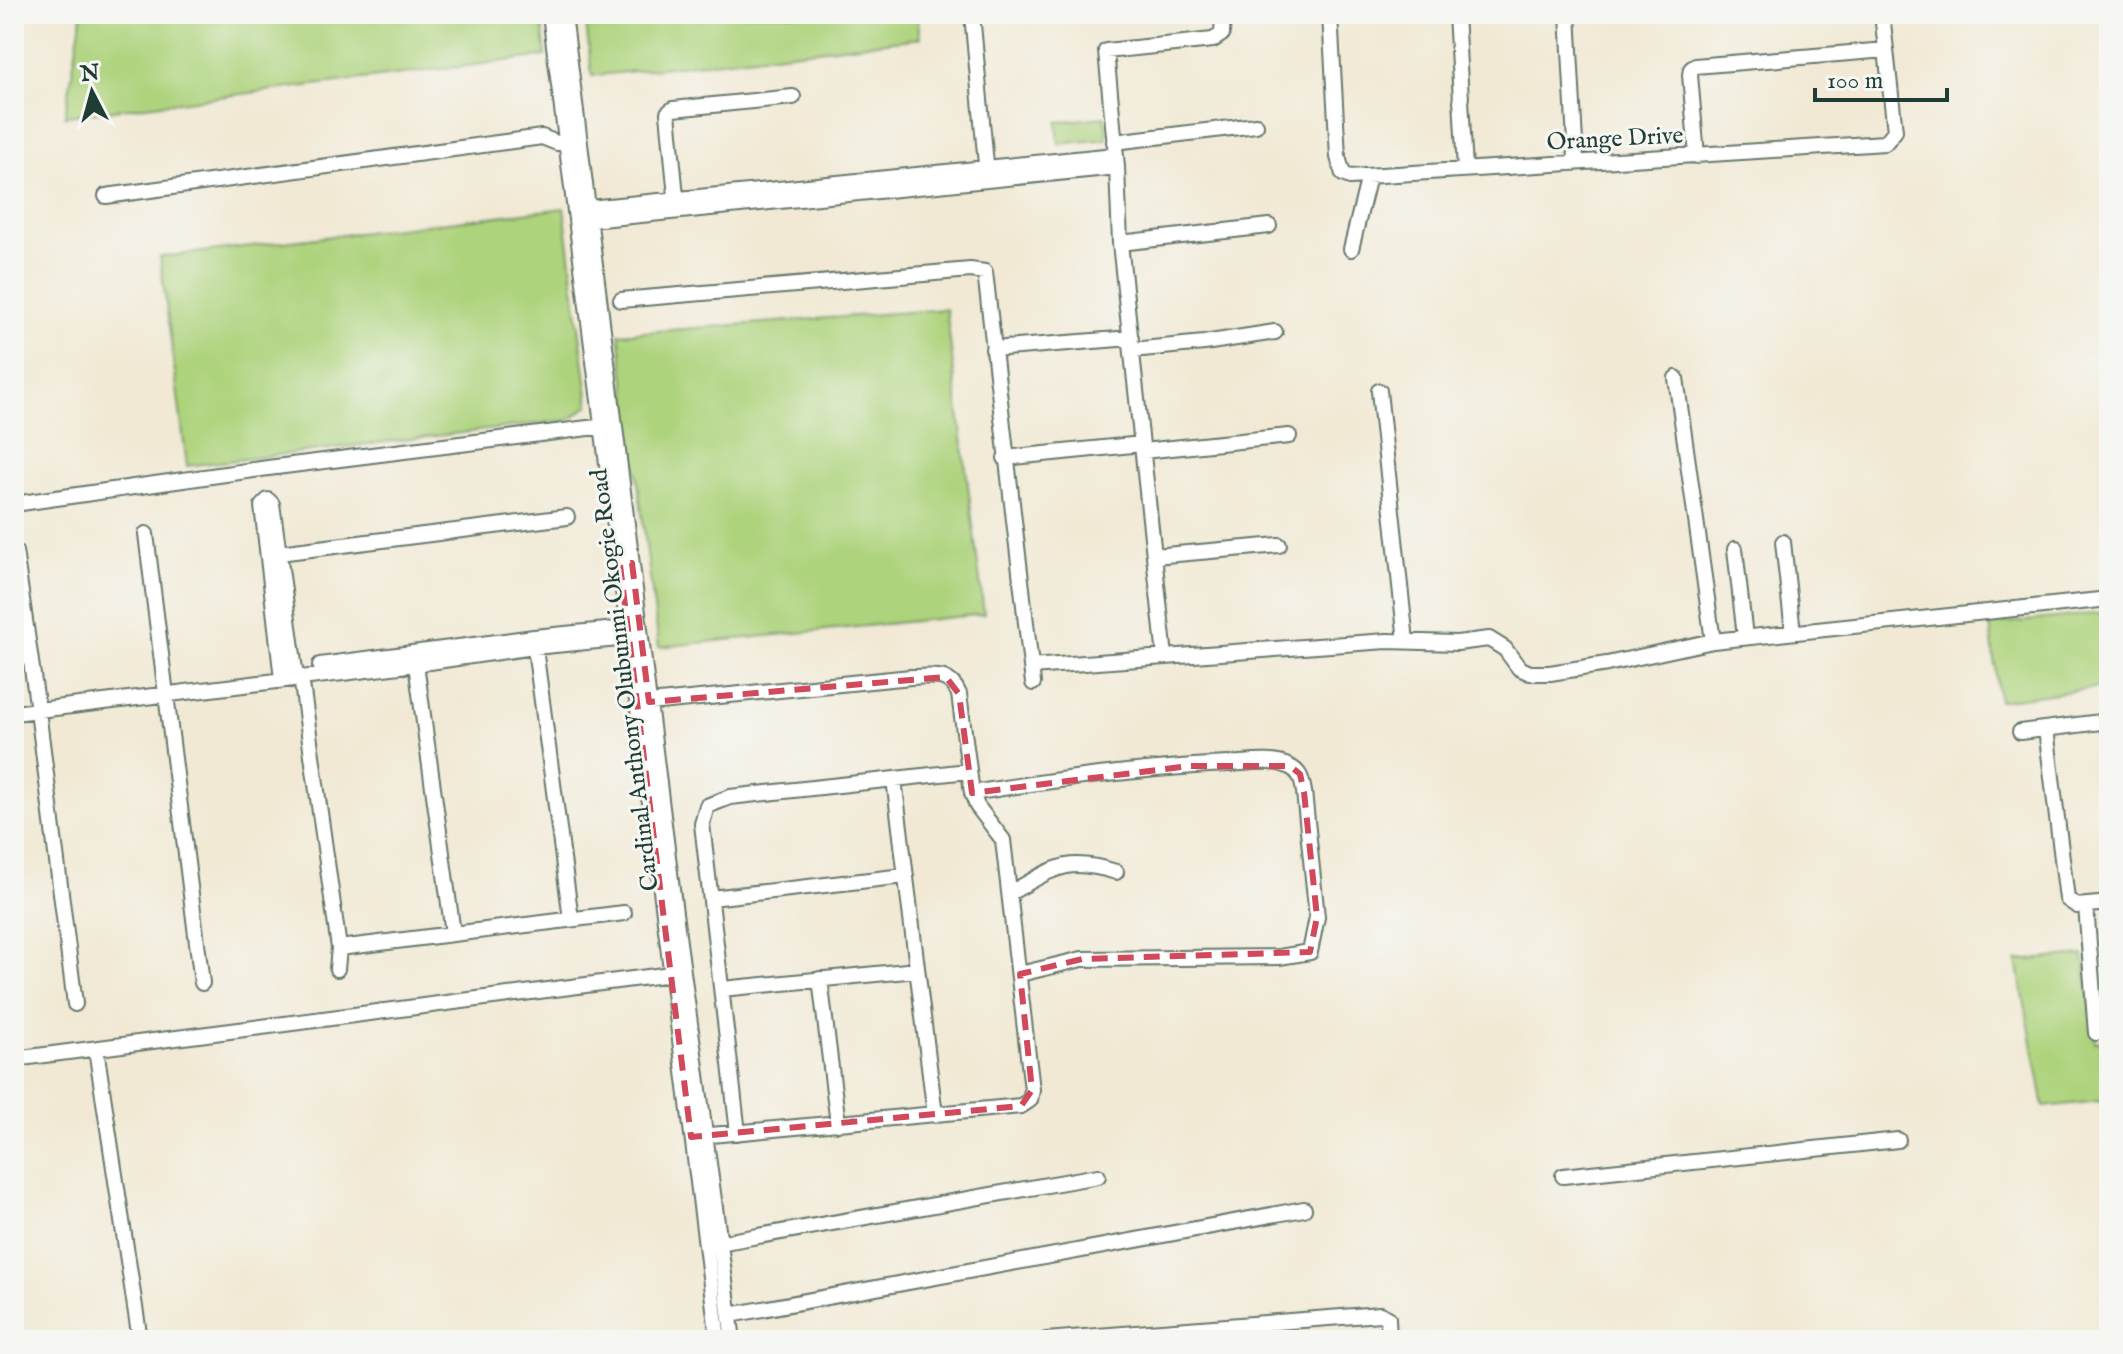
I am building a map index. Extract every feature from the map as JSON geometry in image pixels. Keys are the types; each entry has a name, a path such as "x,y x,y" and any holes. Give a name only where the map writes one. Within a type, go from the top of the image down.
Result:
{"street":[{"name":"Cardinal Anthony Olubunmi Okogie Road","path":"550,14 604,426 649,703 675,913 718,1340"},
{"name":"Cardinal Anthony Olubunmi Okogie Road","path":"564,14 590,214 626,564 628,633 671,974 733,1340"},
{"path":"972,14 987,174"},
{"path":"1165,657 1120,243 1106,51 1213,40 1222,34 1223,14"},
{"name":"Orange Drive","path":"1330,14 1338,157 1343,174 1350,177 1885,143 1895,131 1886,50"},
{"path":"1456,14 1465,169"},
{"path":"1568,14 1576,161"},
{"path":"1697,156 1691,69 1695,66 1886,50 1882,14"},
{"path":"677,206 668,113 673,109 793,97"},
{"path":"590,214 987,174 1115,155 1256,125"},
{"path":"106,196 542,137 557,143 567,135"},
{"path":"1351,249 1369,176"},
{"path":"1120,243 1269,226"},
{"path":"621,300 985,272 1033,683"},
{"path":"993,349 1204,343 1275,332"},
{"path":"1676,378 1713,641"},
{"path":"1379,391 1406,641"},
{"path":"14,504 604,426"},
{"path":"1005,458 1289,436"},
{"path":"337,969 339,948 273,554 567,517"},
{"path":"146,534 202,983"},
{"path":"1783,542 1793,632"},
{"path":"1154,556 1279,545"},
{"path":"1735,549 1745,637"},
{"path":"15,551 75,1004"},
{"path":"1031,667 1406,641 1457,643 1489,639 1505,649 1519,668 1540,674 1607,664 1713,641 2109,599"},
{"path":"14,706 37,706 534,642 628,633"},
{"path":"534,642 571,919"},
{"path":"415,658 453,933"},
{"path":"649,703 911,677 946,677 954,682 959,694 972,793 977,806 1003,840 1020,974 1032,1090 1030,1100 1021,1106 699,1136"},
{"path":"14,713 37,706"},
{"path":"2020,732 2109,721"},
{"path":"2046,729 2067,899 2077,906 2109,903"},
{"path":"972,793 1061,779 1189,766 1274,762 1290,766 1300,774 1317,917 1310,952 1279,957 1082,959 1020,974"},
{"path":"738,1133 702,824 707,806 730,797 968,771"},
{"path":"894,779 935,1115"},
{"path":"1010,893 1055,867 1089,864 1116,872"},
{"path":"711,898 904,876"},
{"path":"2086,906 2096,1033"},
{"path":"339,948 624,913"},
{"path":"722,989 917,970"},
{"path":"14,1059 671,974"},
{"path":"820,979 838,1124"},
{"path":"96,1049 140,1340"},
{"path":"1563,1176 1898,1140"},
{"path":"719,1243 1098,1176"},
{"path":"730,1315 1304,1209"},
{"path":"1046,1340 1380,1314 1388,1318 1389,1340"}],"highlighted area":[{"path":"632,563 649,702 946,677 959,694 972,793 1189,766 1290,766 1300,774 1304,792 1317,917 1310,952 1082,959 1020,974 1032,1090 1021,1106 691,1137 620,565"}],"green space":[{"path":"82,14 541,14 546,56 65,116"},
{"path":"585,14 917,14 920,38 592,76"},
{"path":"1105,117 1107,139 1059,144 1057,122"},
{"path":"564,208 589,405 569,420 187,466 160,257"},
{"path":"946,309 984,614 659,647 619,334"},
{"path":"2101,613 2109,686 1999,701 1990,625"},
{"path":"2084,955 2095,1042 2109,1040 2109,1100 2044,1107 2017,961"}],"waterway":[{"path":"1466,1334 1467,1340"}]}
